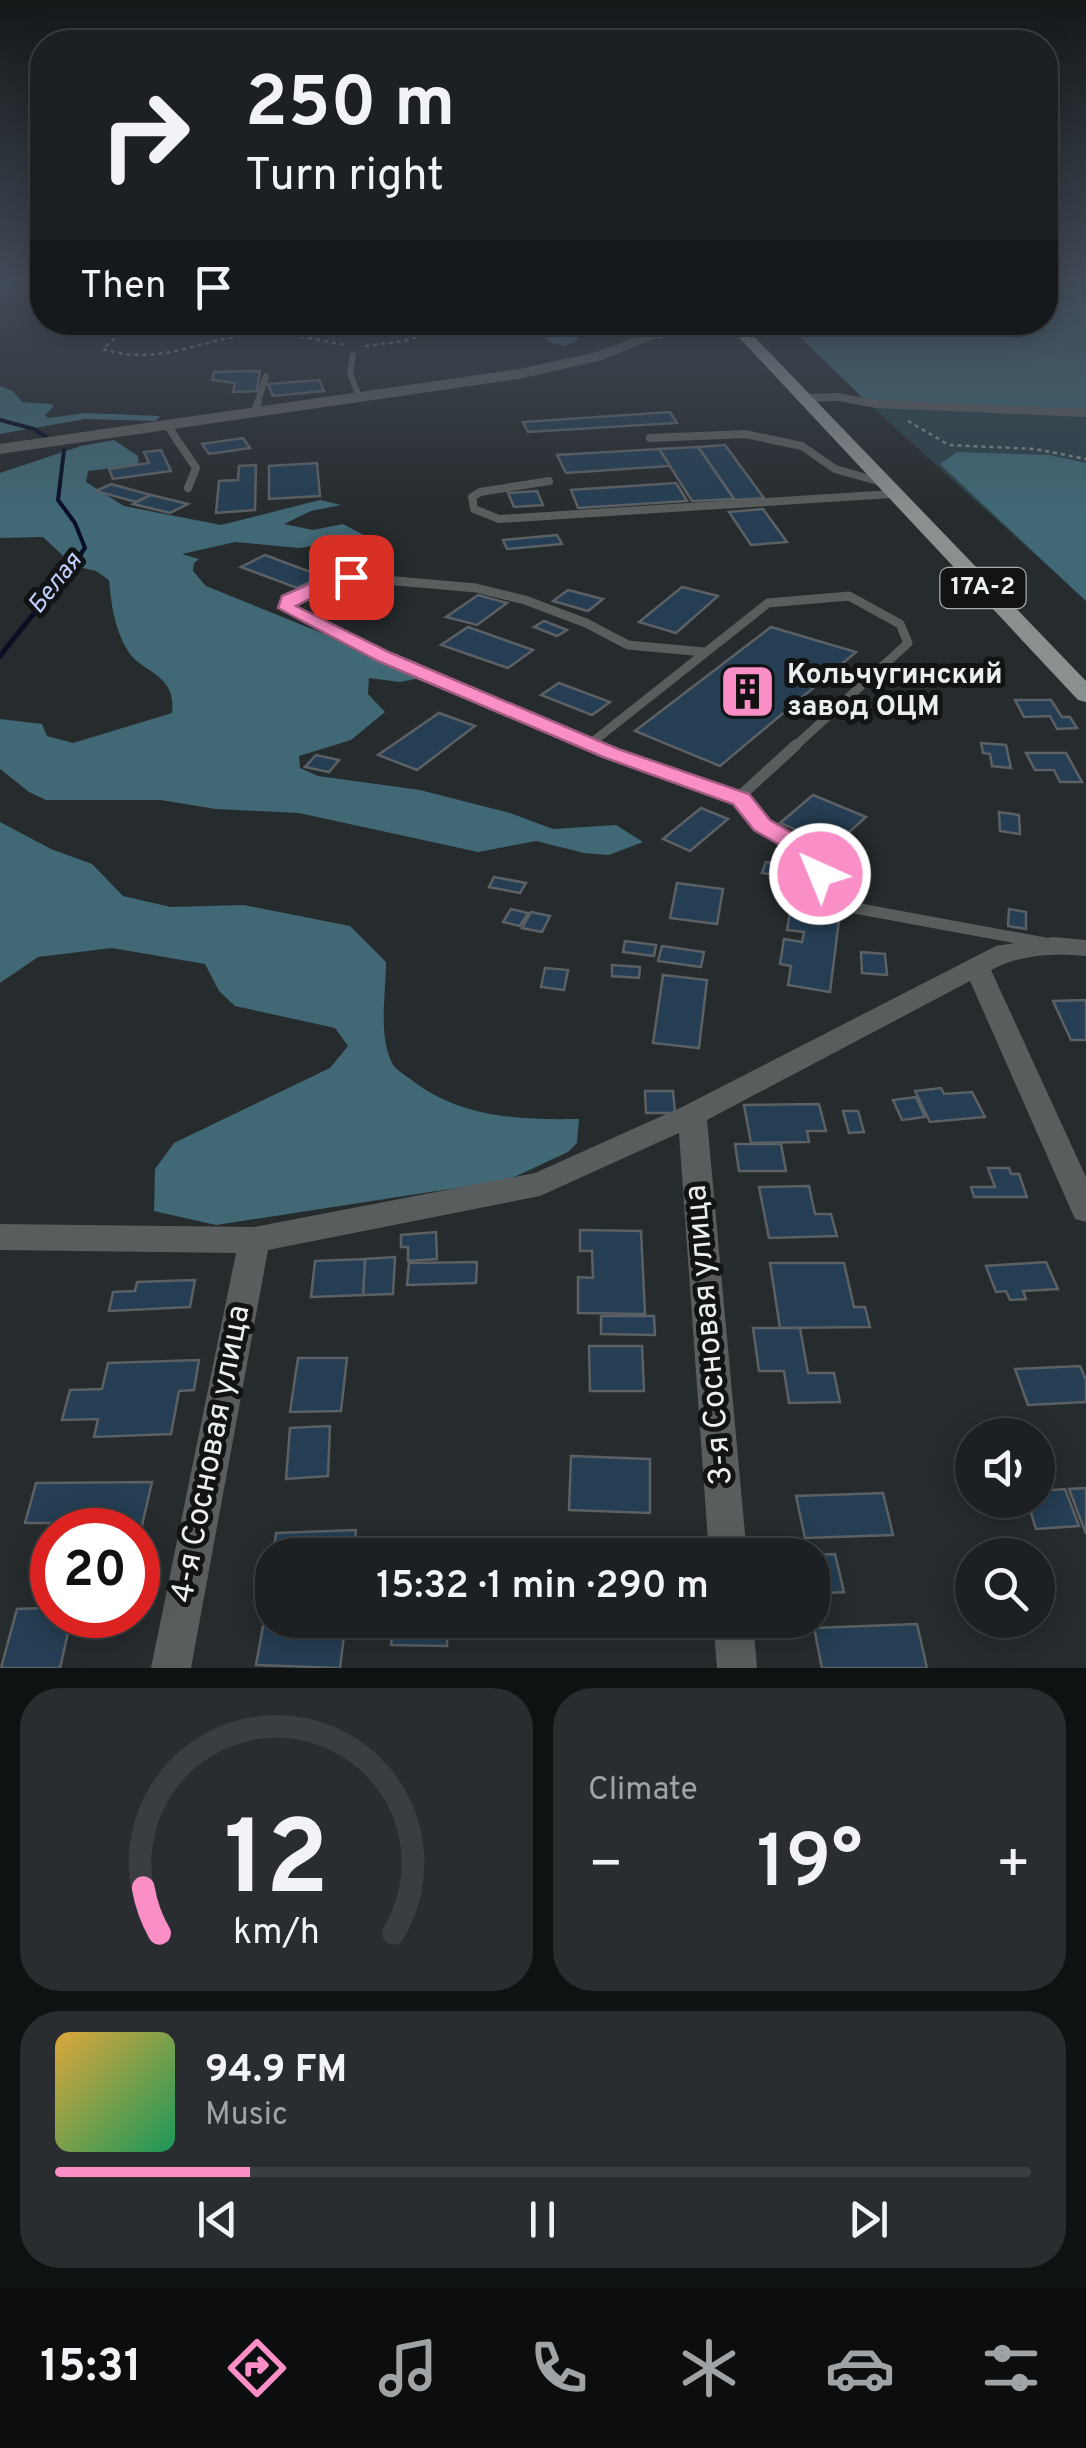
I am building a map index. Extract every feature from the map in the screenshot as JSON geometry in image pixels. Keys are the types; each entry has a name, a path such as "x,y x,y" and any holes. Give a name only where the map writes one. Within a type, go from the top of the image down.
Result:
{"main road":[{"name":"17А-2","path":"765,360 1086,695"}],"street":[{"path":"0,449 519,374 585,360"},
{"path":"800,398 1086,413"},
{"path":"0,1237 254,1240 540,1184 692,1115 1005,952 1054,945 1086,948"},
{"path":"977,967 1086,1210"},
{"name":"3-я Сосновая улица","path":"692,1115 727,1538"},
{"name":"4-я Сосновая улица","path":"171,1668 254,1240"},
{"path":"734,1638 737,1668"}],"lane":[{"path":"352,360 350,373 358,397"},
{"path":"255,412 266,376"},
{"path":"166,425 196,468 188,488"},
{"path":"650,438 746,434 802,446 836,470 886,488"},
{"path":"549,482 480,492 472,498 474,509 499,520 886,488"},
{"path":"704,652 628,645 524,600 476,588 351,577 329,582 286,605 314,624 384,657 590,744 738,798 762,825 812,854 820,874 822,902 1054,945"},
{"path":"590,744 768,603 849,596 900,624 908,644 738,798"}],"path":[{"path":"897,414 949,445 1035,449 1086,459"}],"shaded area":[{"path":"824,360 1086,360 1086,601"},
{"path":"824,360 1086,360 1086,414 870,405"},
{"path":"0,386 13,391 22,402 54,406 45,415 48,418 86,413 160,416 156,421 85,419 0,434"},
{"path":"114,440 138,456 139,465 88,471 86,482 124,506 221,525 320,500 341,505 311,511 284,524 313,530 343,524 369,538 299,548 235,542 182,554 199,559 193,571 206,586 401,665 420,678 400,682 369,678 368,694 385,712 351,740 299,756 300,768 318,776 420,790 510,813 553,829 616,825 643,842 609,855 536,841 478,852 299,813 216,809 160,800 46,800 29,792 0,769 0,719 42,724 47,736 73,743 172,713 172,700 164,682 134,658 124,643 114,617 109,580 96,571 74,566 43,537 0,538 0,473 81,446"},
{"path":"957,452 1049,455 1086,463 1086,601 940,464"},
{"path":"0,822 51,849 92,864 123,896 171,907 244,905 350,926 386,962 385,1040 397,1069 428,1091 469,1109 534,1119 579,1119 577,1143 568,1152 508,1180 216,1225 154,1211 155,1169 174,1143 330,1068 348,1046 335,1028 235,1006 219,991 205,964 112,948 38,957 0,983"}],"building":[{"path":"260,371 257,391 233,392 235,383 212,380 214,372"},
{"path":"319,380 324,391 273,396 268,384"},
{"path":"670,412 677,423 528,432 523,422"},
{"path":"243,438 250,448 209,454 202,444"},
{"path":"725,445 764,498 735,500 698,447"},
{"path":"698,447 734,499 692,501 659,449"},
{"path":"659,449 670,466 566,473 557,455"},
{"path":"161,450 171,471 113,479 109,469 149,463 144,452"},
{"path":"317,463 320,496 269,499 269,466"},
{"path":"256,465 255,510 216,513 219,481 238,480 239,466"},
{"path":"676,483 687,501 578,508 571,490"},
{"path":"111,484 151,495 136,502 96,491"},
{"path":"537,491 543,505 514,507 508,493"},
{"path":"151,495 188,504 170,513 133,504"},
{"path":"763,509 787,542 751,545 729,512"},
{"path":"557,535 562,544 507,549 503,540"},
{"path":"265,555 321,576 297,588 241,567"},
{"path":"348,582 374,592 351,604 325,594"},
{"path":"682,587 718,596 676,633 639,622"},
{"path":"568,590 603,599 588,611 553,601"},
{"path":"478,595 507,603 477,625 446,617"},
{"path":"544,621 567,630 557,636 534,627"},
{"path":"468,627 533,650 508,668 441,645"},
{"name":"Кольчугинский завод ОЦМ","path":"771,627 856,652 720,766 635,731"},
{"path":"559,683 610,702 592,715 541,695"},
{"path":"1015,700 1051,700 1062,717 1070,717 1077,728 1057,729 1050,716 1024,717"},
{"path":"439,713 475,726 417,770 378,755"},
{"path":"981,743 1006,745 1011,768 992,766 990,754 983,753"},
{"path":"1026,753 1066,753 1082,782 1060,782 1054,770 1035,770"},
{"path":"316,755 339,760 329,772 305,767"},
{"path":"813,795 866,817 834,846 780,823"},
{"path":"701,808 728,819 690,851 663,839"},
{"path":"999,812 1019,815 1020,834 1000,831"},
{"path":"766,862 801,867 798,879 762,873"},
{"path":"494,877 526,883 520,893 489,887"},
{"path":"677,883 723,889 717,924 670,918"},
{"path":"511,909 528,913 520,926 503,922"},
{"path":"1009,909 1026,912 1026,929 1008,926"},
{"path":"531,912 550,916 542,932 522,928"},
{"path":"790,913 839,920 830,992 788,985 791,966 780,964 784,939 802,942 804,932 787,930"},
{"path":"625,941 656,945 654,956 623,952"},
{"path":"662,946 704,952 701,967 658,961"},
{"path":"861,952 885,954 887,975 862,973"},
{"path":"612,965 640,967 639,978 612,976"},
{"path":"545,968 568,970 564,990 541,987"},
{"path":"663,975 707,980 699,1048 653,1043"},
{"path":"1086,1000 1086,1040 1071,1040 1053,1001"},
{"path":"941,1088 944,1094 972,1092 985,1117 930,1122 915,1091"},
{"path":"645,1091 673,1091 675,1113 646,1113"},
{"path":"916,1097 925,1117 902,1120 893,1100"},
{"path":"819,1104 826,1131 807,1131 809,1142 751,1143 744,1105"},
{"path":"843,1111 858,1111 864,1132 849,1133"},
{"path":"735,1144 781,1144 786,1171 739,1171"},
{"path":"988,1168 1009,1168 1011,1174 1019,1174 1027,1197 974,1197 971,1187 995,1187"},
{"path":"809,1186 815,1214 831,1214 837,1236 769,1238 759,1187"},
{"path":"580,1230 641,1231 645,1314 578,1313 578,1277 593,1278 592,1251 580,1251"},
{"path":"436,1232 437,1259 408,1261 408,1247 401,1247 401,1235"},
{"path":"395,1257 393,1294 363,1295 365,1259"},
{"path":"365,1259 363,1295 311,1297 315,1261"},
{"path":"477,1262 476,1283 407,1285 409,1263"},
{"path":"1046,1262 1058,1289 1023,1291 1026,1299 1010,1300 1006,1291 996,1292 986,1266"},
{"path":"770,1263 844,1263 854,1307 865,1307 870,1327 780,1328"},
{"path":"195,1280 190,1307 109,1311 113,1292 135,1291 137,1282"},
{"path":"601,1316 654,1316 655,1335 601,1334"},
{"path":"753,1328 800,1328 808,1373 834,1373 840,1402 789,1403 784,1371 759,1371"},
{"path":"589,1346 642,1346 644,1391 590,1391"},
{"path":"298,1358 347,1358 341,1411 290,1412"},
{"path":"199,1360 194,1390 179,1391 171,1434 94,1437 98,1419 62,1420 70,1390 102,1389 108,1363"},
{"path":"1080,1366 1086,1380 1086,1402 1028,1405 1015,1369"},
{"path":"330,1426 328,1476 286,1479 290,1428"},
{"path":"571,1456 650,1459 650,1513 569,1510"},
{"path":"152,1482 146,1508 30,1508 30,1523 25,1523 36,1483"},
{"path":"1086,1488 1086,1534 1069,1489"},
{"path":"1065,1489 1079,1526 1036,1529 1033,1518 1055,1518 1055,1490"},
{"path":"883,1493 893,1535 805,1538 796,1496"},
{"path":"356,1530 355,1538 275,1538 276,1533"},
{"path":"830,1554 835,1554 844,1592 830,1593"},
{"path":"17,1609 30,1609 30,1638 67,1638 60,1668 1,1668"},
{"path":"917,1624 927,1668 822,1668 816,1638 830,1638 830,1627"},
{"path":"261,1638 344,1638 340,1668 256,1665"},
{"path":"392,1638 447,1638 447,1646 391,1645"}],"waterway":[{"name":"Белая","path":"0,420 34,429 46,437"},
{"name":"Белая","path":"64,450 58,500 75,523 85,548 79,556"},
{"name":"Белая","path":"0,656 81,554"}],"place":[{"name":"Кольчугинский завод ОЦМ","path":"748,692"}],"route":[{"path":"351,577 288,600 287,608 384,657 611,753 741,799 762,825 812,854 820,874"}]}
